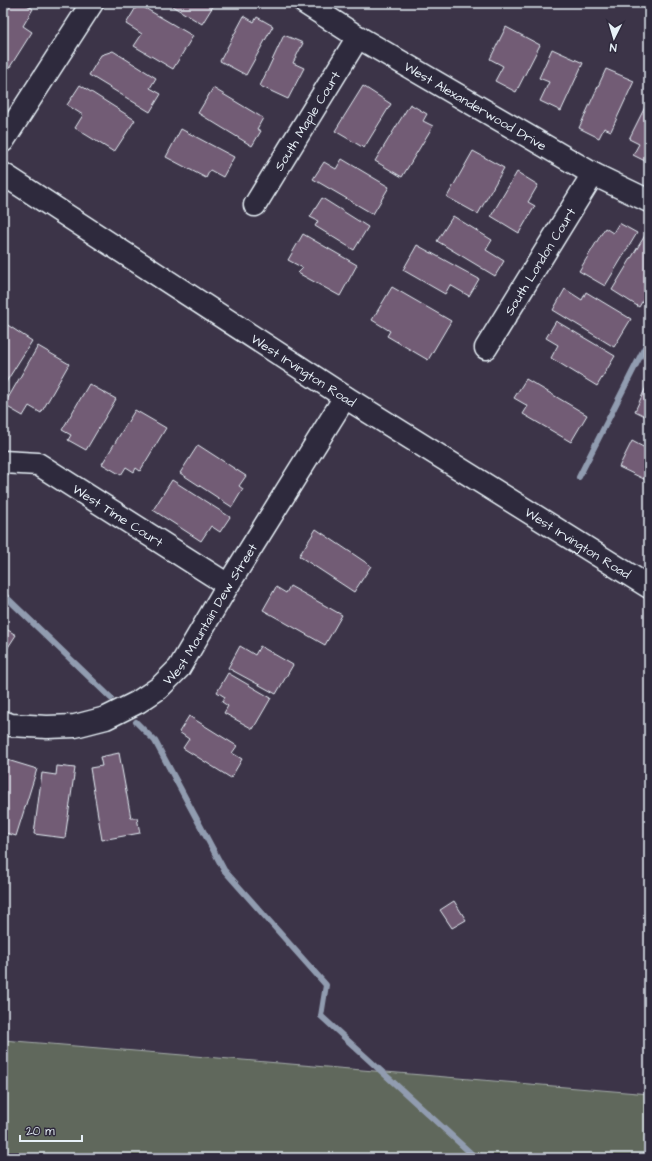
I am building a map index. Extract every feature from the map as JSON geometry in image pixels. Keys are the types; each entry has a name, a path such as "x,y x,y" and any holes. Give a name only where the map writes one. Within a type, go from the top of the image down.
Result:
{"street":[{"name":"West Alexanderwood Drive","path":"305,3 358,37 593,174 649,201"},
{"path":"3,141 87,4"},
{"name":"South Maple Court","path":"256,205 358,37"},
{"name":"West Irvington Road","path":"3,174 345,397 649,587"},
{"name":"South London Court","path":"486,348 593,174"},
{"name":"West Mountain Dew Street","path":"3,722 11,725 47,728 75,726 106,718 138,702 159,688 179,668 228,585 345,397"},
{"name":"West Time Court","path":"3,462 38,464 228,585"}],"green space":[{"path":"3,1040 649,1094 649,1158 3,1158"}],"building":[{"path":"11,3 24,3 33,9 23,26 32,32 8,70 3,67 3,15"},
{"path":"167,3 215,3 202,24"},
{"path":"138,4 193,36 173,69 134,46 142,34 126,24"},
{"path":"244,16 254,22 257,17 273,26 246,75 220,61"},
{"path":"506,27 540,45 516,92 495,81 503,66 490,59"},
{"path":"284,35 303,43 293,63 304,68 288,99 260,86"},
{"path":"552,49 583,63 561,111 540,101 549,82 539,78"},
{"path":"113,51 156,78 150,88 161,94 150,112 89,75 101,55"},
{"path":"606,69 634,81 611,131 604,128 599,138 579,128"},
{"path":"80,85 135,120 114,152 75,128 83,115 67,105"},
{"path":"363,86 391,104 364,148 335,131"},
{"path":"213,88 263,118 257,129 261,131 252,146 198,113"},
{"path":"649,99 649,163 633,155 639,144 629,139"},
{"path":"410,104 427,114 423,121 433,126 402,177 375,161"},
{"path":"181,129 234,157 223,177 210,170 206,178 166,157"},
{"path":"473,151 504,168 478,214 447,197"},
{"path":"342,159 389,187 373,214 313,179 324,162 336,169"},
{"path":"517,172 538,185 528,202 535,206 519,233 491,216"},
{"path":"322,198 368,227 354,250 315,226 318,221 310,217"},
{"path":"453,216 492,240 486,250 504,261 495,276 437,241"},
{"path":"619,223 637,233 605,286 579,271 605,228 613,233"},
{"path":"647,232 649,233 649,290 639,307 612,290"},
{"path":"303,234 357,265 340,296 298,273 303,268 288,260"},
{"path":"417,245 479,279 469,296 450,285 445,294 403,270"},
{"path":"392,287 451,321 428,360 387,336 390,331 372,320"},
{"path":"565,289 582,300 586,292 631,319 614,347 553,310"},
{"path":"556,321 615,356 597,386 551,358 558,345 546,338"},
{"path":"3,322 32,341 3,387"},
{"path":"38,346 69,364 41,413 29,406 23,416 4,405"},
{"path":"526,379 587,415 571,442 523,414 528,406 514,398"},
{"path":"89,384 116,399 86,450 68,440 71,435 62,430"},
{"path":"647,385 649,386 649,418 635,411"},
{"path":"135,410 166,428 140,471 136,468 134,472 126,467 121,475 102,464"},
{"path":"632,441 649,450 648,481 619,467"},
{"path":"198,445 246,476 239,486 243,489 232,507 180,473"},
{"path":"172,480 230,517 220,532 211,526 201,541 153,510"},
{"path":"316,529 371,566 354,592 299,556"},
{"path":"290,586 342,615 325,645 263,610 276,587 286,593"},
{"path":"3,627 16,635 3,655"},
{"path":"240,646 255,655 260,646 293,665 276,694 228,668"},
{"path":"228,673 271,698 253,729 224,713 228,706 222,702 225,697 217,692"},
{"path":"189,716 237,746 232,753 242,759 231,778 183,748 189,739 179,732"},
{"path":"119,753 131,818 137,818 140,833 102,840 90,768 102,766 100,757"},
{"path":"4,759 37,769 16,836 3,832"},
{"path":"57,766 75,768 65,838 34,834 42,773 56,775"},
{"path":"454,901 466,920 452,928 440,910"}],"waterway":[{"path":"579,477 649,339"},
{"path":"3,594 111,698"},
{"path":"136,722 155,741 224,870 326,985 321,1016 476,1158"}]}
